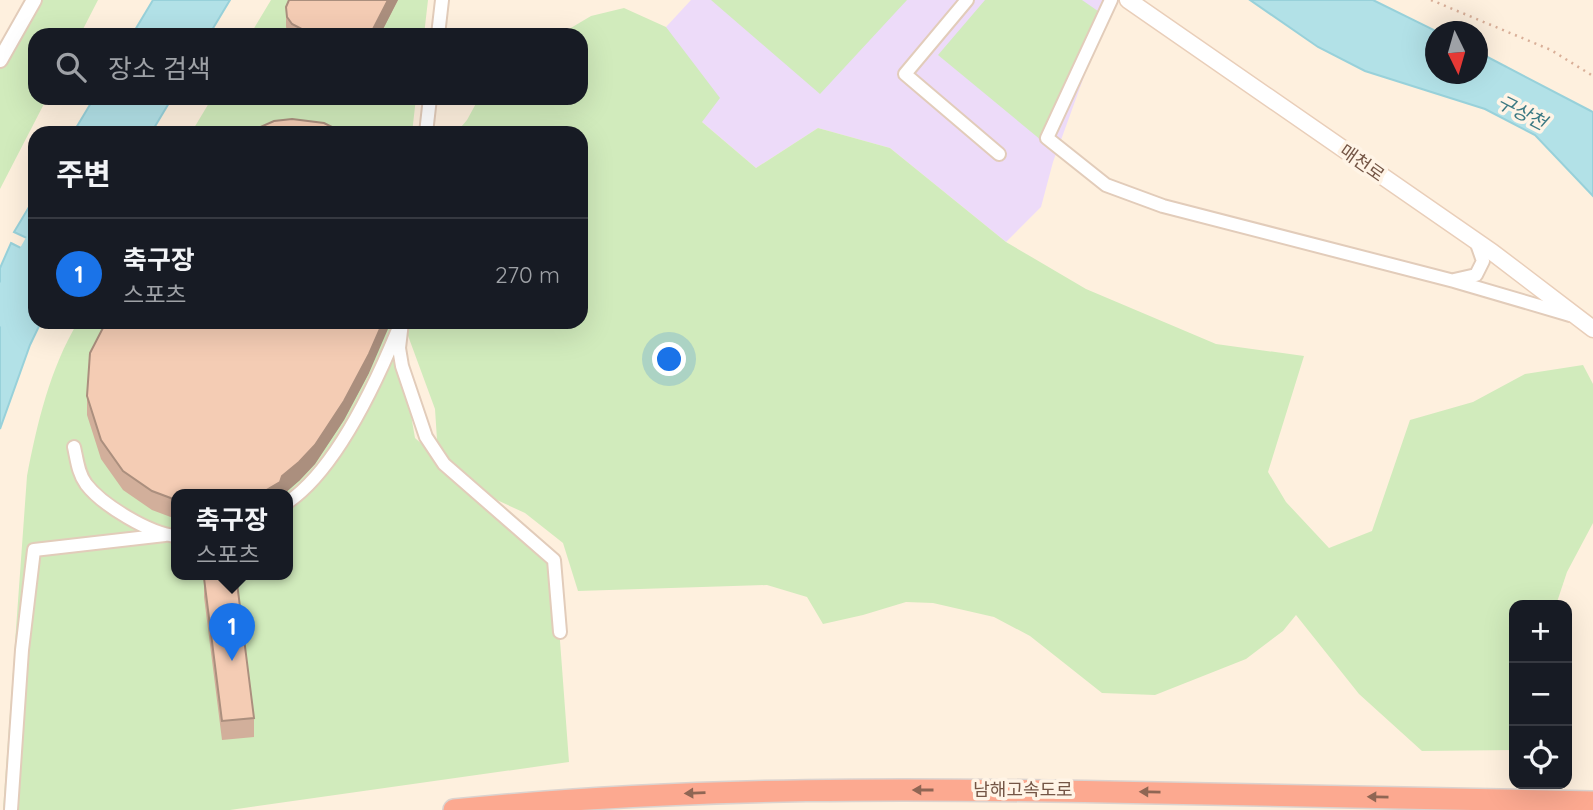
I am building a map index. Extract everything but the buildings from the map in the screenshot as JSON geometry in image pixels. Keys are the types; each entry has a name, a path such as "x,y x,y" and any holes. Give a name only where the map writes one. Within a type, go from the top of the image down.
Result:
{"highway":[{"name":"남해고속도로","path":"454,810 621,796 783,790 1035,790 1593,802"}],"main road":[{"name":"매천로","path":"1128,0 1476,241 1593,329"}],"street":[{"path":"0,60 34,0"},
{"path":"439,28 442,0"},
{"path":"967,0 905,74 999,154"},
{"path":"1111,0 1047,138 1106,185 1163,206 1454,281 1581,318"},
{"path":"427,126 429,105"},
{"path":"1454,281 1476,275 1483,261 1476,241"},
{"path":"293,498 316,479 327,463 377,382 398,329"},
{"path":"400,329 399,348 402,366 426,437 444,464 554,560 560,632"},
{"path":"74,447 78,469 94,492 124,515 171,535"},
{"path":"11,810 22,650 34,550 171,535"}],"path":[{"path":"1431,0 1550,50 1593,76"}],"shaded area":[{"path":"691,0 1111,2 1053,162 1041,207 1006,242 890,148 818,128 756,168 701,121 666,27"}],"green space":[{"path":"36,0 98,0 84,28 28,28 28,105 43,105 33,126 28,126 28,135 0,189 0,66"},
{"path":"271,0 428,0 425,28 254,28"},
{"path":"711,0 907,0 820,94"},
{"path":"985,0 1082,0 1108,18 1047,145 938,55"},
{"path":"624,8 666,27 720,98 702,122 756,168 818,128 890,148 1006,242 1086,289 1216,344 1304,356 1268,472 1286,502 1329,548 1372,531 1410,420 1473,402 1525,374 1583,365 1593,384 1593,523 1567,572 1558,600 1509,600 1509,750 1422,751 1359,694 1296,615 1283,631 1246,659 1155,695 1102,693 1030,636 994,617 933,603 906,602 823,624 807,597 767,585 578,591 563,543 525,513 475,490 554,560 569,762 230,810 3,810 27,476 52,377 74,329 396,329 415,438 459,477 438,455 435,409 406,329 588,329 588,126 462,126 475,105 588,105 588,28 571,28 591,16"},
{"path":"208,105 415,105 413,126 195,126"}],"water":[{"path":"153,0 230,0 213,28 136,28"},
{"name":"구상천","path":"1250,0 1373,0 1425,26 1425,84 1488,84 1488,57 1593,112 1593,196 1535,135 1485,109 1365,71 1318,47"},
{"path":"90,105 168,105 155,126 77,126"},
{"path":"28,209 28,239 14,232"},
{"path":"11,243 28,252 28,329 38,329 0,429 0,268"}],"waterway":[{"path":"0,315 6,296 28,257"}],"place":[{"name":"축구장","path":"232,661"}]}
